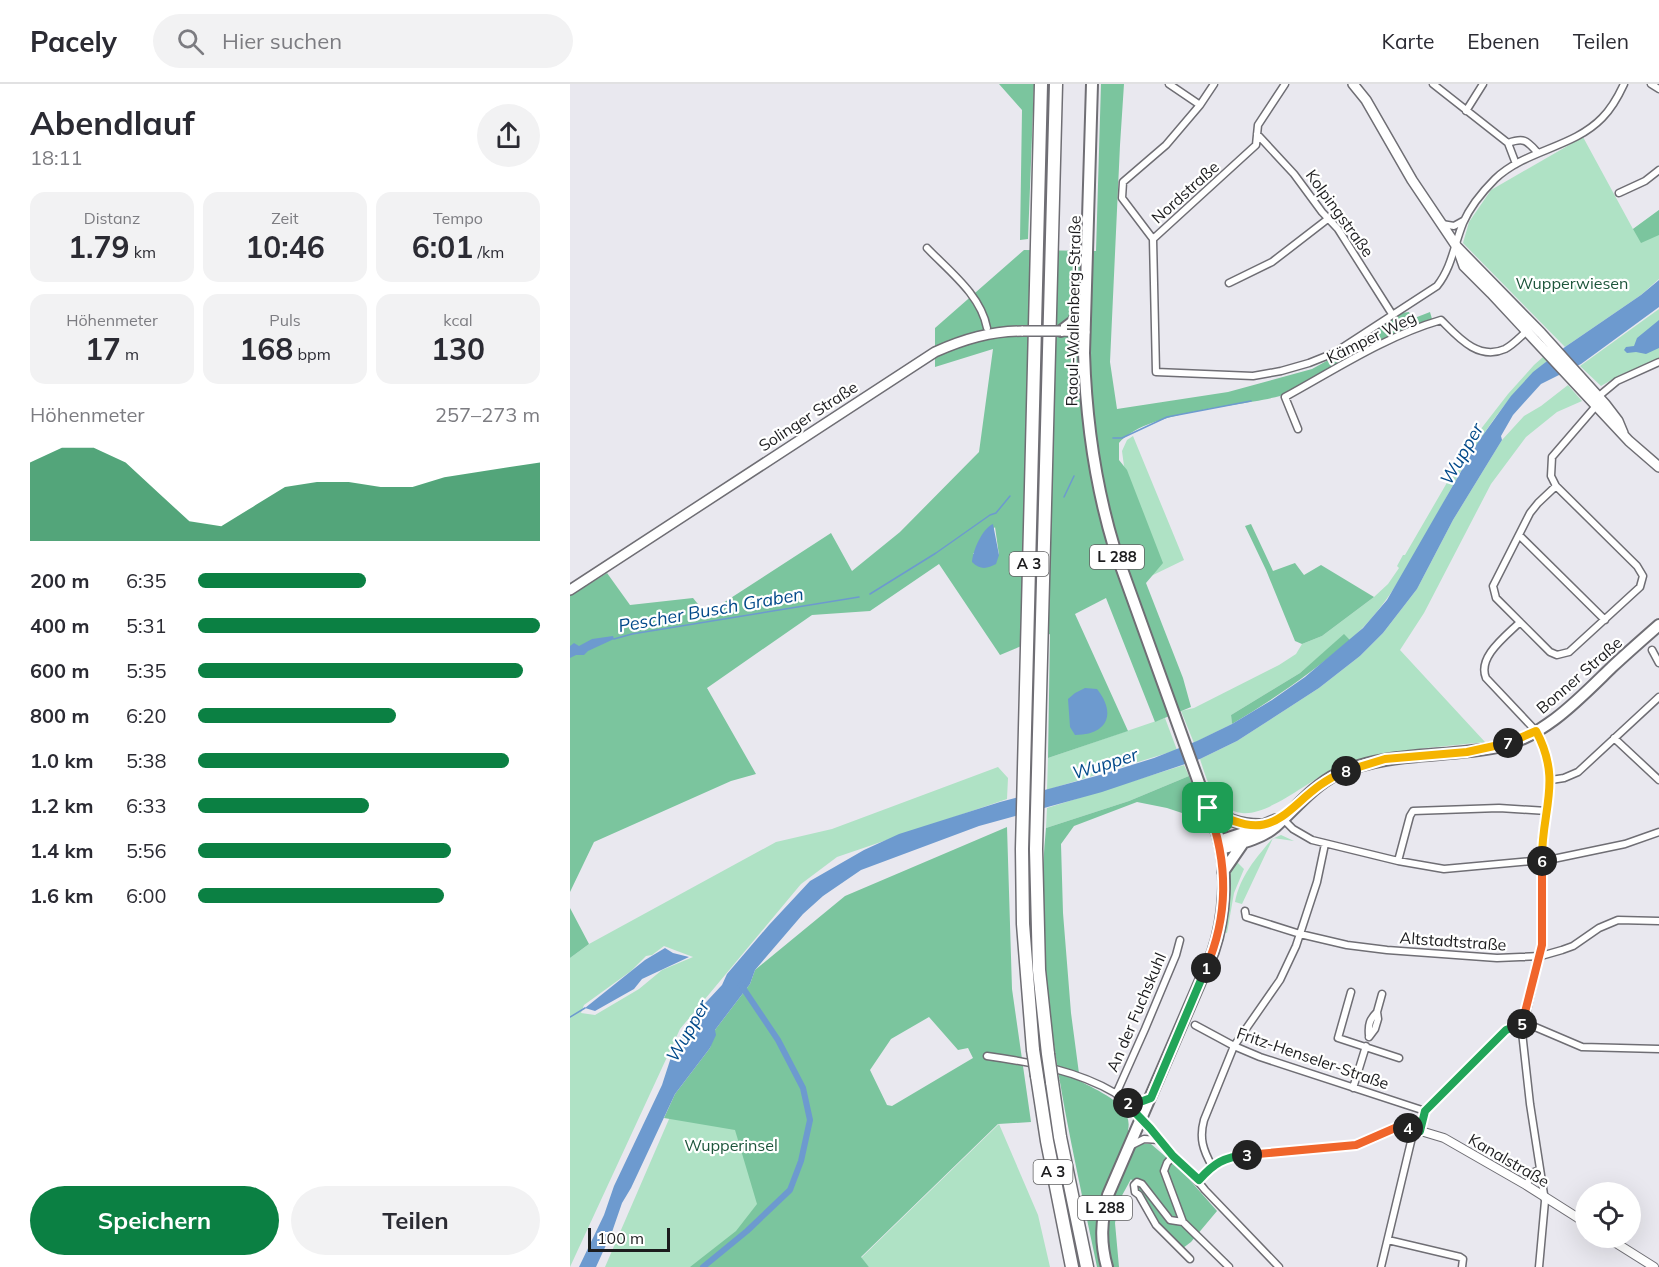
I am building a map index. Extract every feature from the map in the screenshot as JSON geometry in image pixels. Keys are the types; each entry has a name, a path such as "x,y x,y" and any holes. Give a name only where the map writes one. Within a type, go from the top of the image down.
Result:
{"highway":[{"name":"A 3","path":"1041,84 1023,775 1023,924 1036,1076 1072,1267"},
{"name":"A 3","path":"1056,84 1037,770 1039,970 1060,1137 1087,1267"}],"main road":[{"name":"Raoul-Wallenberg-Straße","path":"1092,84 1085,332 1087,416 1106,521 1208,808"},
{"path":"1358,86 1412,180 1457,247 1464,266 1531,328 1597,401 1613,413 1623,433 1637,450 1659,467"},
{"path":"1061,331 1074,321 1086,293"},
{"name":"Solinger Straße","path":"570,590 935,352 956,342 977,336 1008,332 1085,332"},
{"name":"Bonner Straße","path":"1220,845 1243,843 1275,827 1317,787 1336,775 1359,766 1385,759 1467,752 1500,746 1536,731 1549,724 1659,625"},
{"path":"1208,808 1233,822 1263,825"},
{"name":"L 288","path":"1107,1267 1101,1240 1108,1195 1217,941 1222,907 1222,874 1220,845 1208,808"},
{"name":"Bonner Straße","path":"1220,845 1282,818"},
{"path":"1222,874 1243,843"}],"street":[{"path":"1169,84 1200,105"},
{"path":"1152,239 1122,198 1123,182 1166,144 1200,105 1214,84"},
{"name":"Nordstraße","path":"1285,84 1258,125 1256,145 1152,239 1156,372 1252,376 1281,371 1330,355 1392,314"},
{"path":"1433,84 1508,143 1516,164"},
{"path":"1466,111 1484,84"},
{"path":"1392,314 1437,286 1444,278 1457,247 1464,221 1478,199 1496,178 1516,164 1588,130 1601,120 1617,100 1624,84"},
{"path":"1651,84 1659,89"},
{"name":"Kolpingstraße","path":"1257,134 1294,174 1348,243 1392,314"},
{"path":"1508,143 1518,140 1527,141 1538,153"},
{"path":"1619,193 1645,181 1659,170"},
{"path":"1229,283 1259,270 1278,258 1329,218"},
{"path":"1441,224 1454,226 1464,221"},
{"path":"927,248 974,298 982,309 987,328"},
{"name":"Kämper Weg","path":"1298,429 1286,397 1367,351 1408,332 1441,320 1472,348 1494,352 1508,346 1531,328"},
{"path":"1556,486 1534,508 1493,586 1496,597 1550,652 1563,655 1640,587 1643,576 1641,571 1556,486 1551,476 1552,456 1597,401 1617,381 1659,362"},
{"path":"1519,535 1605,620"},
{"path":"1520,621 1485,660 1483,670 1486,678 1536,731 1546,751 1551,780 1541,860 1541,956 1522,1024 1530,1104 1545,1201 1539,1267"},
{"path":"1652,650 1659,663"},
{"path":"1551,780 1578,772 1659,697"},
{"path":"1614,738 1659,780"},
{"path":"1398,861 1411,814 1417,811 1499,808 1547,811"},
{"path":"1282,818 1306,838 1325,844 1444,869 1541,860 1614,847 1659,832"},
{"path":"1212,1166 1202,1143 1202,1129 1234,1046 1280,980 1300,934 1317,882 1325,844"},
{"name":"Altstadtstraße","path":"1245,911 1246,917 1300,934 1347,945 1406,952 1497,958 1541,956 1573,946 1610,922 1630,919 1659,921"},
{"name":"An der Fuchskuhl","path":"1116,1094 1176,956 1180,940"},
{"path":"1351,992 1338,1038 1368,1041 1399,1058"},
{"path":"1353,1088 1368,1041 1368,1027 1371,1018 1377,1012 1382,994"},
{"path":"1381,1267 1417,1130 1425,1111 1506,1030 1522,1024 1536,1027 1582,1047 1659,1049"},
{"name":"Fritz-Henseler-Straße","path":"1195,1025 1234,1046 1293,1069 1425,1111"},
{"path":"987,1056 1011,1059 1065,1072 1116,1094 1279,1267"},
{"path":"1126,1103 1151,1098"},
{"path":"1199,1180 1212,1166 1230,1157 1356,1145 1400,1127 1417,1130"},
{"name":"Kanalstraße","path":"1417,1130 1444,1138 1575,1216"},
{"path":"1130,1146 1144,1139 1160,1140"},
{"path":"1173,1156 1164,1171 1184,1222 1229,1267"},
{"path":"1526,1185 1534,1172 1540,1170"},
{"path":"1184,1222 1170,1220 1148,1190 1140,1182 1135,1184 1135,1192 1156,1225 1190,1259"},
{"path":"1388,1239 1460,1257 1463,1259 1462,1267"},
{"path":"1624,1248 1654,1267"}],"green space":[{"path":"999,84 1034,84 1028,239 1020,240 1022,110"},
{"path":"1101,84 1124,84 1110,362 1117,409 1228,392 1312,369 1352,347 1401,313 1409,312 1412,319 1430,312 1432,319 1378,344 1286,394 1171,417 1132,432 1119,443 1119,460 1127,470 1163,563 1146,583 1183,678 1191,707 1155,722 1106,598 1075,614 1128,731 1048,758 1050,634 1000,655 939,564 870,611 812,615 707,688 756,774 731,781 594,842 570,892 570,596 607,573 630,605 693,598 706,614 831,533 852,571 900,532 979,452 993,349 935,367 935,328 1024,250 1096,251","holes":["995,527 999,555 973,554"]},
{"name":"Wupperwiesen","path":"1583,137 1633,229 1659,210 1659,279 1641,295 1565,347 1463,243 1469,222 1491,190"},
{"path":"1659,210 1659,235 1641,243 1633,229"},
{"path":"1659,309 1659,359 1620,375 1601,386 1580,366"},
{"path":"1543,357 1547,361 1526,380 1491,423 1461,471 1405,571 1371,619 1350,640 1344,635 1300,673 1231,715 1232,724 1194,743 1181,711 1194,708 1279,665 1296,654 1302,644 1322,636 1388,584 1470,443 1508,394"},
{"path":"1568,385 1582,401 1557,412 1526,437 1491,484 1424,613 1400,650 1485,742 1388,753 1332,770 1264,809 1242,813 1225,806 1214,793 1200,759 1237,741 1319,688 1360,656 1383,633 1417,589 1453,520 1502,440 1524,416"},
{"path":"1133,436 1184,560 1151,576 1162,562 1124,466 1122,451 1127,440"},
{"path":"1251,524 1273,571 1295,563 1304,575 1321,565 1374,597 1322,636 1302,644 1295,641 1245,526"},
{"path":"1344,634 1350,640 1336,652 1293,685 1232,724 1231,715 1300,673"},
{"path":"1165,718 1177,750 1047,790 1048,758"},
{"path":"1184,765 1189,776 1129,801 1046,828 1047,808"},
{"path":"998,767 1008,778 1007,799 837,857 801,884 680,1029 570,1267 570,958 589,944 776,842 832,829","holes":["664,946 693,957 662,970 639,989 595,1015 581,1013 584,1005 631,971 646,956 652,955"]},
{"path":"1189,776 1197,798 1200,819 1167,808 1137,802 1074,826 1061,844 1063,913 1071,1013 1080,1081 1105,1094 1120,1106 1126,1113 1128,1130 1142,1144 1151,1144 1181,1170 1217,1211 1191,1242 1183,1248 1159,1224 1131,1179 1119,1201 1115,1223 1119,1267 1097,1267 1064,1103 1048,994 1043,939 1046,828 1129,801"},
{"path":"1007,827 1012,989 1031,1122 998,1124 861,1257 869,1267 690,1267 736,1231 757,1204 735,1130 664,1118 675,1094 710,1048 715,1030 750,984 755,970 845,896","holes":["929,1017 958,1050 968,1048 973,1058 892,1106 887,1105 870,1070 891,1039"]},
{"path":"1281,835 1294,841 1274,838"},
{"path":"1273,839 1242,904 1235,902 1245,876"},
{"path":"1234,859 1244,869 1234,893 1227,933 1224,932"},
{"path":"570,908 589,944 570,958"},
{"name":"Wupperinsel","path":"705,1061 778,1196 700,1267 605,1267 682,1089"},
{"path":"999,1124 1038,1215 1050,1267 869,1267 861,1258"}],"water":[{"name":"Wupper","path":"1659,280 1659,307 1581,364 1541,384 1513,415 1501,436 1502,440 1453,520 1417,589 1383,633 1360,656 1319,688 1237,741 1200,759 1102,792 979,826 861,870 823,896 803,914 755,970 750,984 715,1030 716,1035 710,1048 675,1094 622,1203 596,1267 579,1267 662,1085 674,1048 695,1014 722,985 727,974 810,881 864,850 899,834 1000,802 1100,775 1154,758 1197,741 1232,724 1305,677 1363,628 1387,600 1478,442 1511,396 1533,372"},
{"path":"1659,320 1659,348 1646,354 1627,353 1624,350 1626,347 1634,346 1637,338"},
{"path":"993,524 999,555 996,564 987,568 975,565 972,562 979,540"},
{"path":"613,636 614,639 584,655 570,658 570,646 574,643 579,646 592,639"},
{"path":"1085,688 1097,689 1103,698 1107,715 1101,727 1095,731 1075,735 1070,727 1068,699"},
{"path":"665,948 673,953 689,957 642,979 634,989 595,1011 585,1008 645,960"}],"waterway":[{"name":"Pescher Busch Graben","path":"1113,438 1122,438 1167,417 1251,401"},
{"name":"Pescher Busch Graben","path":"1064,497 1074,476"},
{"name":"Pescher Busch Graben","path":"870,594 996,513 1010,496"},
{"name":"Pescher Busch Graben","path":"614,639 632,634 859,597"},
{"path":"703,1267 747,1231 790,1190 801,1161 810,1120 803,1088 778,1040 741,985"},
{"path":"570,1017 585,1008"}],"route":[{"path":"1536,731 1546,751 1551,780 1541,860 1541,956 1522,1024 1506,1030 1425,1111 1420,1131 1400,1127 1356,1145 1230,1157 1212,1166 1199,1180 1173,1156 1126,1103 1151,1098 1217,941 1222,907 1222,858 1208,808 1233,822 1263,825 1282,818 1317,787 1336,775 1359,766 1385,759 1467,752 1500,746 1536,731"}]}
